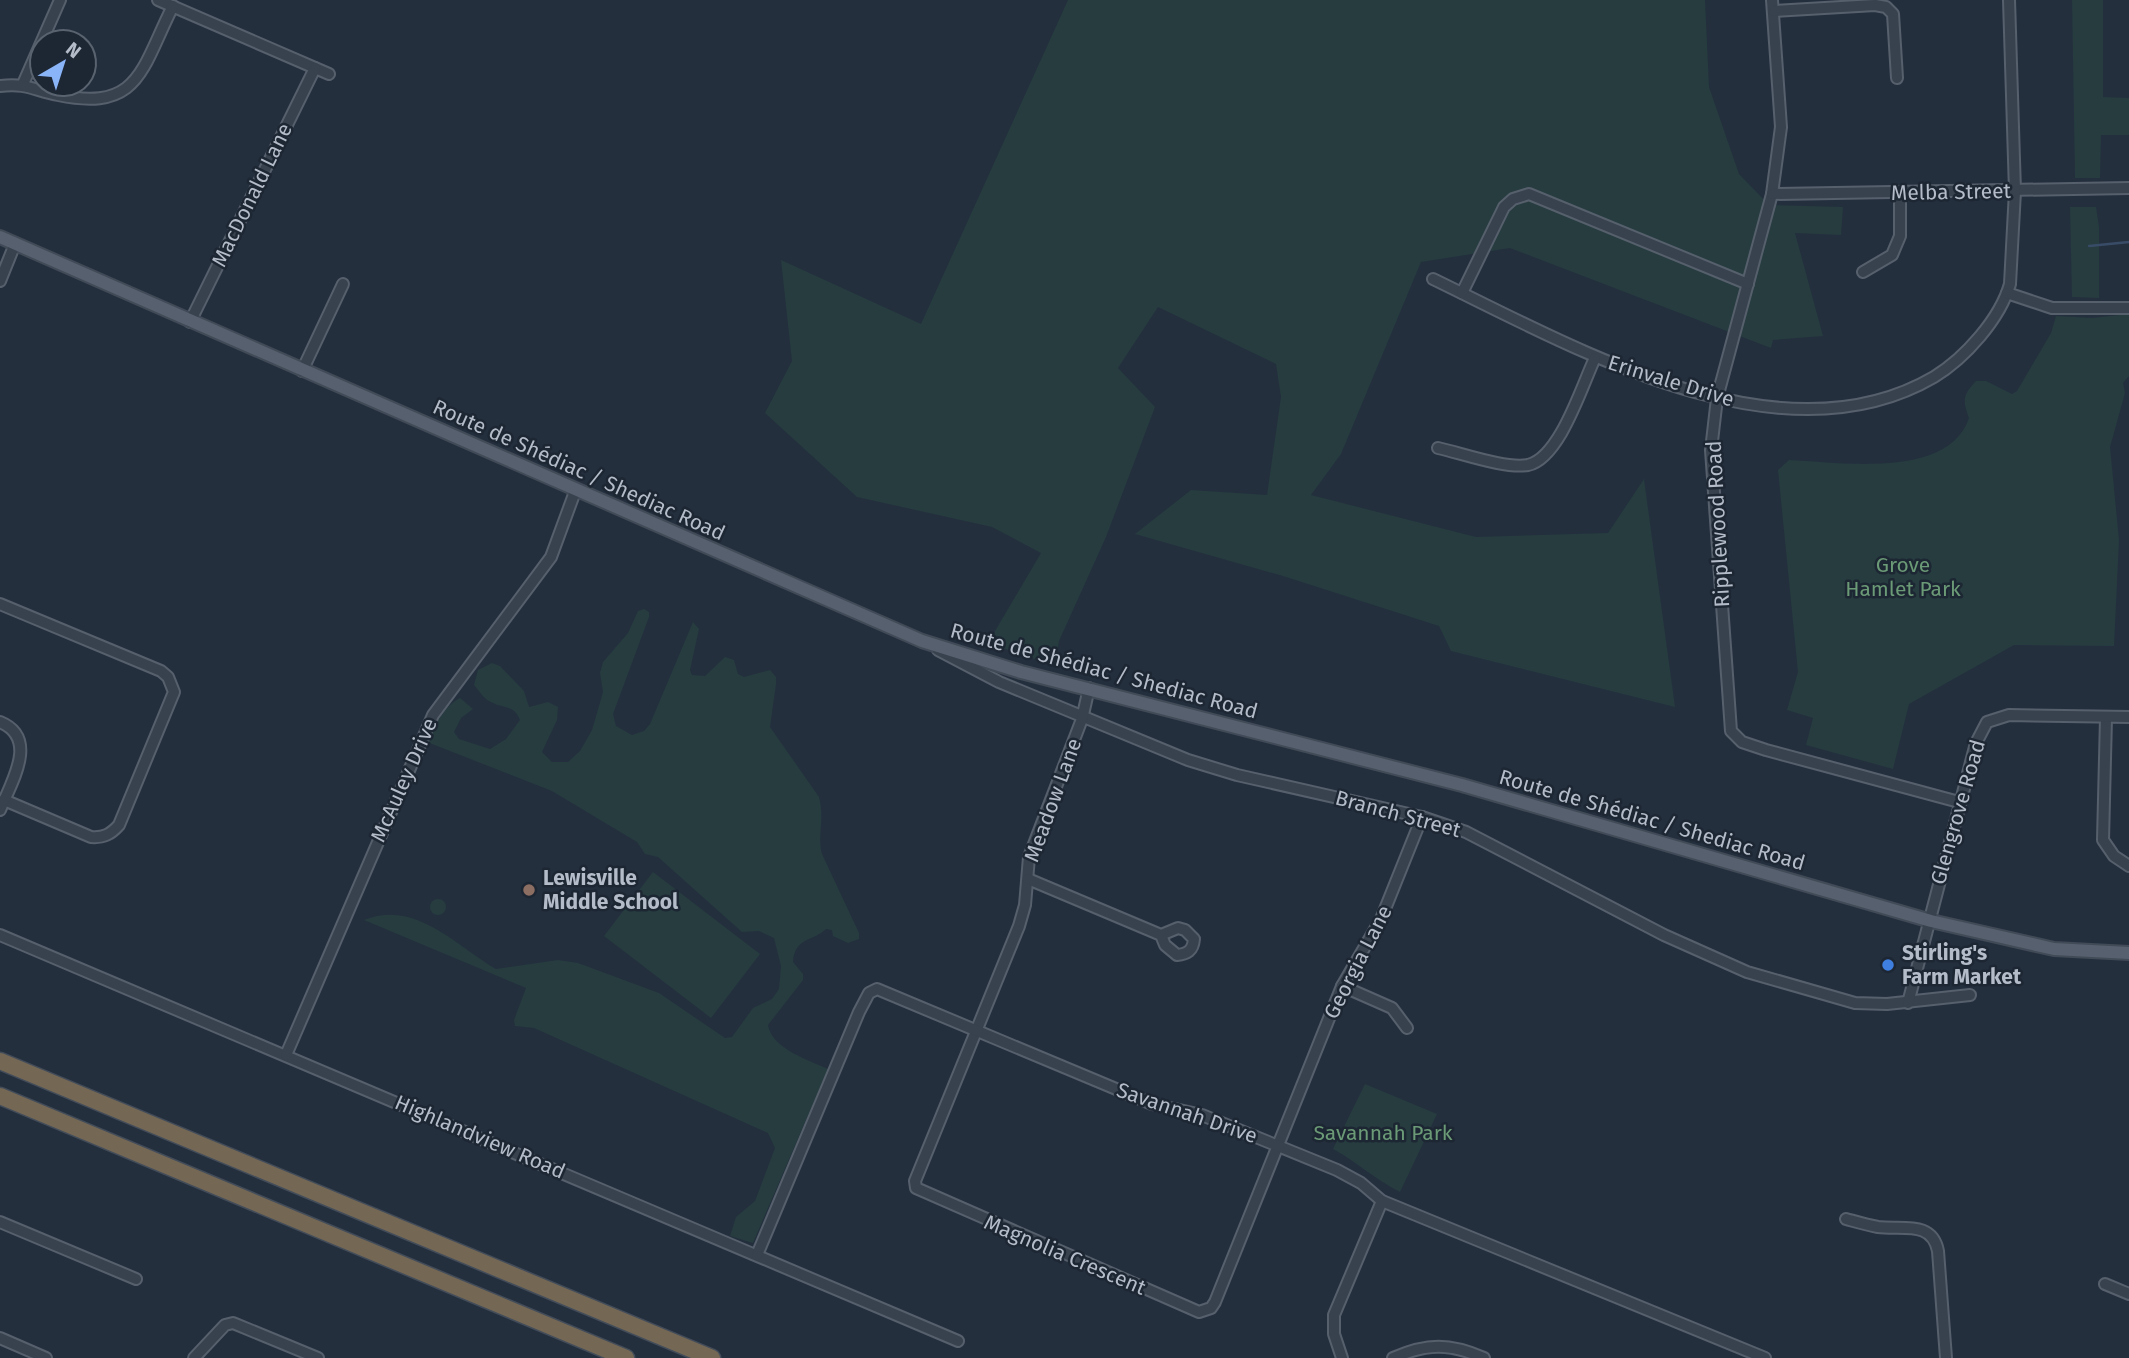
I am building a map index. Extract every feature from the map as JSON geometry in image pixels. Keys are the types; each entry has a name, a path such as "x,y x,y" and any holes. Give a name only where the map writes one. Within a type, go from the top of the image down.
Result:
{"highway":[{"path":"0,1061 712,1358"},
{"path":"0,1096 626,1358"}],"main road":[{"name":"Route de Shédiac / Shediac Road","path":"0,237 922,641 1021,672 1462,785 1931,921 2054,949 2129,953"}],"street":[{"path":"23,84 60,0"},
{"path":"158,0 329,74"},
{"name":"Erinvale Drive","path":"1433,279 1595,358 1663,383 1717,398 1780,407 1874,404 1911,390 1951,366 1981,333 2007,293 2013,253 2015,191 2009,0"},
{"path":"0,86 23,84 55,95 97,101 118,96 137,78 173,6"},
{"path":"1773,6 1886,7 1893,14 1897,78"},
{"name":"Ripplewood Road","path":"1773,6 1781,127 1772,194 1717,398 1711,450 1731,731 1742,742 1766,750 1959,802"},
{"name":"MacDonald Lane","path":"190,322 315,68"},
{"name":"Melba Street","path":"1772,194 1900,194 2129,188"},
{"path":"1462,293 1504,207 1513,199 1528,194 1748,284"},
{"path":"1863,272 1892,255 1900,236 1900,194"},
{"path":"0,281 15,244"},
{"path":"302,371 343,284"},
{"path":"2007,293 2052,308 2129,308"},
{"path":"1438,448 1505,463 1529,465 1553,450 1595,358"},
{"name":"McAuley Drive","path":"286,1055 433,715 551,558 576,489"},
{"path":"0,604 160,671 167,677 174,692 119,825 113,832 100,838 2,805 23,748 20,736 12,727 0,722"},
{"name":"Branch Street","path":"922,641 999,682 1082,719 1188,760 1237,775 1422,817 1494,844 1664,935 1747,972 1855,1003 1908,1003 1970,995"},
{"name":"Meadow Lane","path":"976,1029 1019,926 1028,879 1029,857 1082,719 1089,688"},
{"name":"Glengrove Road","path":"1931,921 1932,903 1959,802 1976,743 1987,722 2009,715 2129,717"},
{"path":"2106,718 2103,840 2114,856 2129,866"},
{"name":"Georgia Lane","path":"1277,1145 1342,986 1381,919 1422,817"},
{"path":"1028,879 1161,935"},
{"path":"1908,1003 1931,921"},
{"name":"Highlandview Road","path":"0,935 958,1341"},
{"path":"1342,986 1392,1009 1407,1028"},
{"name":"Savannah Drive","path":"757,1255 869,993 883,990 1152,1104 1202,1115 1337,1170 1361,1183 1382,1200 1765,1358"},
{"name":"Magnolia Crescent","path":"976,1029 915,1181 916,1188 1199,1312 1211,1308 1215,1302 1277,1145"},
{"path":"1342,1358 1334,1334 1334,1315 1382,1200"},
{"path":"1846,1219 1883,1228 1918,1228 1934,1238 1938,1251 1946,1358"},
{"path":"0,1222 136,1279"},
{"path":"2105,1284 2129,1293"},
{"path":"194,1358 225,1325 233,1323 318,1358"},
{"path":"0,1338 46,1358"},
{"path":"1393,1358 1423,1346 1438,1345 1484,1358"}],"green space":[{"path":"1068,0 1705,0 1709,87 1739,174 1769,205 1843,207 1841,235 1795,233 1823,336 1773,340 1771,348 1510,248 1421,262 1341,454 1311,495 1476,537 1608,533 1644,479 1675,707 1451,651 1439,626 1283,576 1135,534 1191,490 1267,495 1281,397 1276,364 1158,307 1118,368 1155,407 1106,537 1059,641 1055,666 988,643 1041,553 992,527 857,497 765,413 792,361 781,260 921,324"},
{"path":"2072,0 2103,0 2103,97 2129,98 2129,135 2101,135 2100,178 2075,178"},
{"path":"2070,207 2096,207 2099,227 2099,298 2072,297"},
{"name":"Grove Hamlet Park","path":"2129,314 2129,376 2123,383 2125,393 2110,447 2119,540 2114,646 2014,645 1909,704 1893,769 1806,745 1813,718 1787,710 1798,672 1778,470 1789,460 1890,463 1916,459 1939,451 1957,438 1969,418 1965,398 1976,381 1986,381 2012,394 2017,391 2051,333 2056,316 2092,318"},
{"path":"644,609 649,612 649,617 613,714 616,726 632,735 644,731 650,724 693,622 699,629 690,670 692,675 705,676 725,657 734,660 738,674 744,677 770,670 776,677 776,684 770,727 819,797 822,854 859,933 859,939 848,943 833,936 832,930 826,929 797,948 793,962 803,974 803,980 768,1025 776,1041 784,1047 828,1069 753,1243 730,1236 736,1217 755,1201 775,1148 768,1133 534,1028 515,1026 514,1020 526,988 364,920 383,915 400,915 417,920 450,937 496,969 558,960 578,963 659,993 725,1038 732,1037 753,1008 772,999 779,989 781,966 774,938 759,931 742,932 658,857 645,854 637,842 552,791 427,742 445,711 460,698 473,709 461,718 454,732 459,739 490,749 506,739 520,720 518,715 511,709 488,701 474,685 478,670 492,663 500,666 524,691 529,707 548,702 558,707 557,720 542,752 552,762 568,762 580,751 592,730 603,692 600,673 603,662 628,633 638,611"},
{"path":"653,872 760,954 711,1018 604,936"},
{"path":"438,899 444,901 444,913 438,915 432,913 430,907 432,901"},
{"name":"Savannah Park","path":"1365,1084 1437,1114 1400,1192 1333,1149"}],"waterway":[{"path":"2089,246 2129,242"}],"place":[{"name":"Lewisville Middle School","path":"529,890"},
{"name":"Stirling's Farm Market","path":"1888,965"}]}
